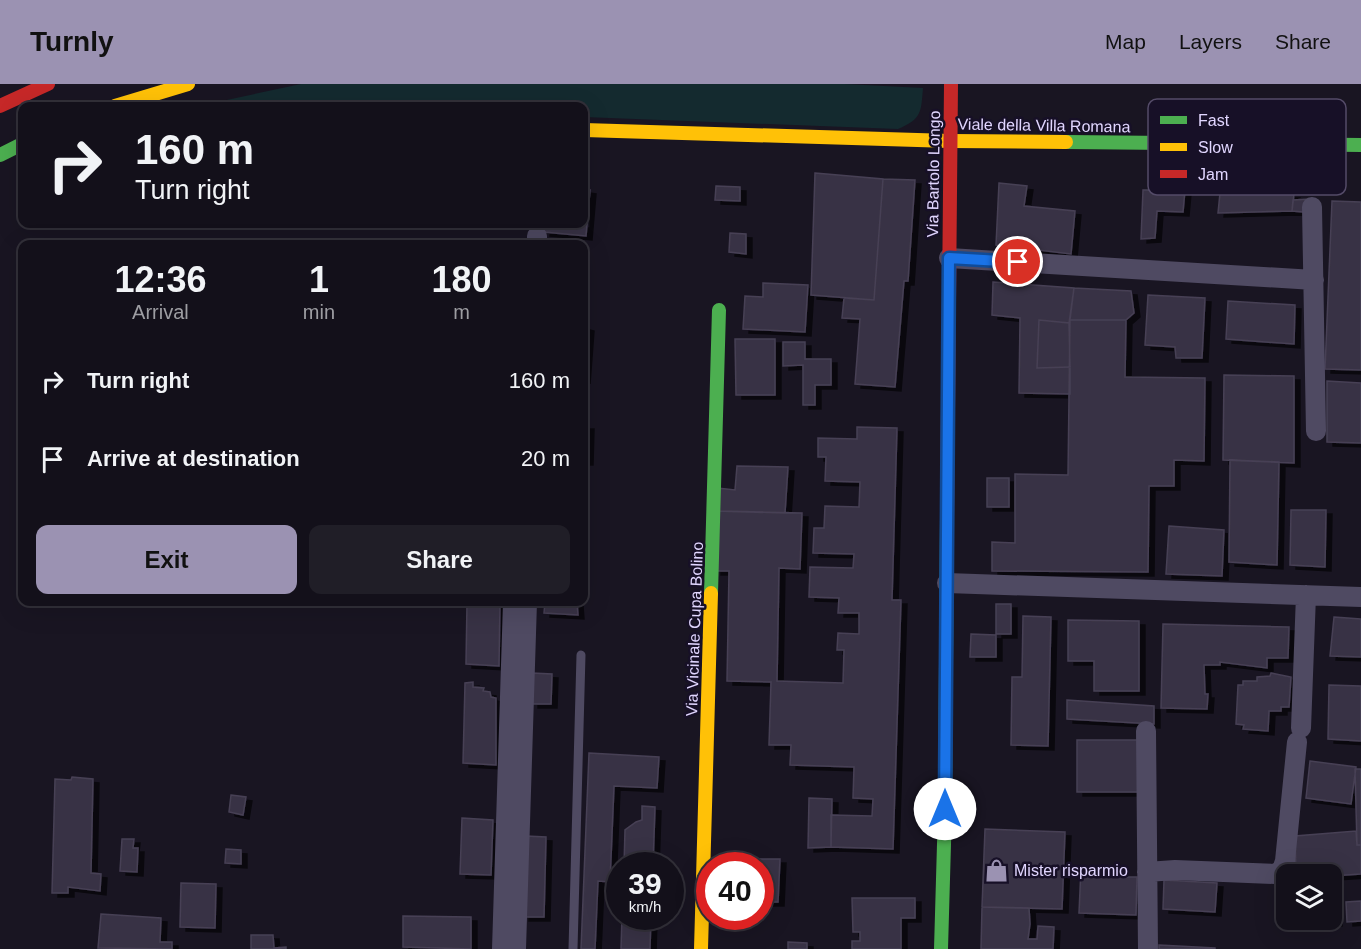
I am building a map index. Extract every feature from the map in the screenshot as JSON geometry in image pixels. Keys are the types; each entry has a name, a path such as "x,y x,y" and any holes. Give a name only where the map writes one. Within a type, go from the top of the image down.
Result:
{"street":[{"path":"0,106 48,84"},
{"path":"127,102 188,84"},
{"name":"Via Bartolo Longo","path":"941,949 945,809 951,84"},
{"name":"Viale della Villa Romana","path":"588,130 950,141 1148,143"},
{"name":"Viale della Villa Romana","path":"1346,145 1361,145"},
{"path":"0,155 18,146"},
{"path":"1312,207 1316,431"},
{"path":"949,258 1314,280"},
{"name":"Via Vicinale Cupa Bolino","path":"701,949 719,310"},
{"path":"947,583 1361,597"},
{"path":"1147,872 1175,870 1275,874 1282,870 1285,861 1299,735 1306,595"},
{"path":"502,949 513,606"},
{"path":"516,949 527,606"},
{"path":"1146,730 1148,949"}],"lane":[{"path":"573,949 581,656"}],"green space":[{"path":"301,84 845,84 923,88 919,114 912,122 898,129 588,117 588,102 217,102"}],"building":[{"path":"815,173 883,179 874,300 811,295"},
{"path":"883,179 915,180 908,281 904,281 895,387 855,384 860,319 842,318 844,298 874,300"},
{"path":"999,183 1027,186 1024,206 1075,211 1071,254 996,245"},
{"path":"716,186 740,187 740,201 715,200"},
{"path":"588,190 590,190 588,213"},
{"path":"1143,190 1148,190 1148,195 1185,195 1183,212 1157,211 1155,238 1141,239"},
{"path":"1220,195 1294,195 1292,211 1218,213"},
{"path":"1310,199 1303,212 1292,211 1293,200"},
{"path":"1332,201 1361,202 1361,370 1325,369"},
{"path":"544,228 587,228 586,236 544,232"},
{"path":"730,233 746,234 746,254 729,252"},
{"path":"993,282 1074,288 1069,323 1039,320 1037,368 1070,367 1070,394 1019,393 1020,318 992,315"},
{"path":"763,283 808,285 805,332 743,329 745,296 763,297"},
{"path":"1074,288 1131,291 1134,313 1126,320 1070,320"},
{"path":"1148,295 1205,298 1202,358 1176,358 1175,347 1145,345"},
{"path":"1228,301 1295,305 1294,344 1226,339"},
{"path":"1039,320 1069,323 1070,367 1037,368"},
{"path":"1070,320 1126,320 1125,377 1205,378 1204,461 1174,460 1174,486 1149,486 1148,572 992,571 992,542 1015,543 1015,474 1068,475"},
{"path":"735,339 775,339 775,395 736,395"},
{"path":"783,342 805,342 805,359 831,359 831,385 815,385 815,405 803,405 803,365 783,366"},
{"path":"1224,375 1294,376 1294,463 1223,460"},
{"path":"1327,381 1361,383 1361,443 1327,442"},
{"path":"857,427 897,428 892,600 901,600 893,849 831,847 831,815 872,816 873,799 853,798 854,767 790,765 791,745 769,745 771,682 727,681 729,571 715,571 717,511 802,513 800,569 779,568 777,681 843,683 844,650 837,650 838,633 859,634 859,613 838,613 839,598 809,597 810,567 853,568 854,554 813,553 814,528 824,528 825,506 859,507 860,482 825,481 826,457 818,457 818,438 857,439"},
{"path":"1230,460 1279,462 1277,565 1229,562"},
{"path":"737,466 788,467 785,513 717,511 718,488 735,490"},
{"path":"987,478 1009,478 1009,507 987,507"},
{"path":"1291,510 1326,510 1325,567 1290,565"},
{"path":"1169,526 1224,530 1222,576 1166,574"},
{"path":"996,604 1011,604 1011,634 996,634"},
{"path":"467,606 500,606 499,666 466,664"},
{"path":"545,606 577,606 578,615 544,613"},
{"path":"1023,616 1051,617 1048,746 1011,745 1012,677 1022,677"},
{"path":"1334,617 1361,619 1361,657 1330,656"},
{"path":"1068,620 1139,621 1139,691 1094,691 1094,661 1068,661"},
{"path":"1163,624 1289,627 1288,658 1267,658 1267,668 1220,662 1220,665 1204,665 1205,694 1208,694 1207,709 1161,708"},
{"path":"971,634 996,635 996,657 970,657"},
{"path":"532,673 552,674 551,704 532,704"},
{"path":"1271,673 1291,677 1289,707 1281,707 1281,711 1269,711 1268,731 1243,729 1244,725 1236,724 1238,685 1243,685 1243,681 1257,681 1257,677 1270,676"},
{"path":"473,682 473,687 484,688 483,691 490,692 491,697 496,698 496,765 463,763 465,683"},
{"path":"1329,685 1361,686 1361,741 1328,739"},
{"path":"1067,700 1154,706 1154,724 1067,719"},
{"path":"1077,740 1140,740 1140,792 1077,792"},
{"path":"589,753 659,757 657,788 614,786 611,852 606,852 606,882 598,881 595,949 581,949"},
{"path":"1310,761 1356,767 1351,804 1306,798"},
{"path":"1355,769 1361,769 1361,845 1357,845"},
{"path":"72,777 93,779 91,873 101,874 100,891 68,887 68,893 52,893 55,779 71,780"},
{"path":"231,795 246,797 243,815 229,812"},
{"path":"809,798 832,799 831,847 808,848"},
{"path":"642,806 655,807 653,852 624,852 625,830 642,820"},
{"path":"462,818 493,820 491,875 460,874"},
{"path":"985,829 1065,832 1062,909 982,907"},
{"path":"1356,831 1357,845 1361,845 1361,874 1342,875 1342,864 1296,864 1295,836"},
{"path":"526,836 546,837 544,917 523,917"},
{"path":"122,839 134,839 133,848 138,848 137,872 120,871"},
{"path":"226,849 241,850 241,864 225,863"},
{"path":"774,859 780,859 778,902 774,902"},
{"path":"1081,868 1116,869 1116,877 1137,877 1136,915 1079,913"},
{"path":"1164,880 1217,883 1215,912 1163,909"},
{"path":"181,883 216,884 215,928 180,927"},
{"path":"852,898 915,898 915,918 901,918 901,949 852,949 852,941 860,941 860,932 853,932"},
{"path":"1361,901 1361,921 1347,922 1346,902"},
{"path":"982,907 1029,908 1028,939 1037,939 1038,926 1054,927 1053,949 981,949"},
{"path":"101,914 161,918 160,942 172,942 172,949 98,948"},
{"path":"403,916 471,917 471,949 403,947"},
{"path":"622,930 651,930 650,949 621,949"},
{"path":"251,935 273,935 274,948 286,947 286,949 251,949"},
{"path":"788,942 807,943 807,949 788,949"},
{"path":"1159,945 1215,948 1215,949 1159,949"}],"traffic: fast":[{"path":"1066,142 1148,143"},
{"path":"1346,145 1361,145"},
{"path":"0,155 18,146"},
{"path":"711,593 719,310"},
{"path":"941,949 945,809 947,518"}],"traffic: slow":[{"path":"128,102 188,84"},
{"path":"588,130 950,141 1066,142"},
{"path":"701,949 711,593"}],"traffic: jam":[{"path":"0,106 48,84"},
{"path":"947,518 951,84"}],"place":[{"name":"Mister risparmio","path":"996,870"}],"route":[{"path":"945,809 949,258 1018,262"}]}
